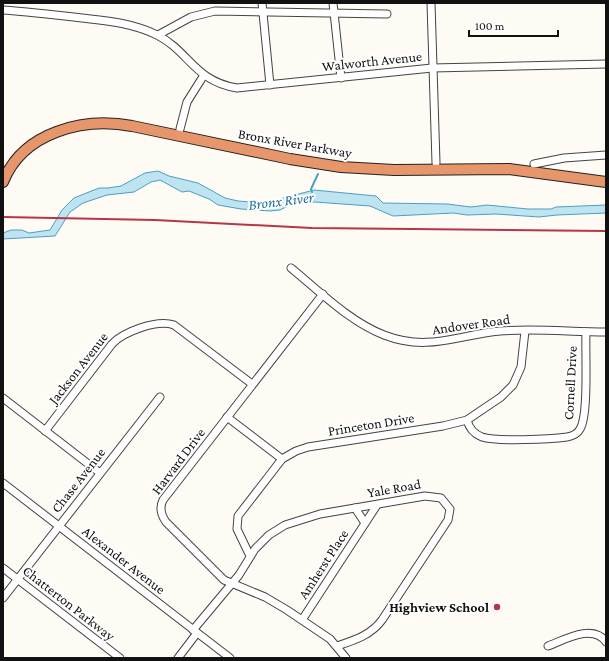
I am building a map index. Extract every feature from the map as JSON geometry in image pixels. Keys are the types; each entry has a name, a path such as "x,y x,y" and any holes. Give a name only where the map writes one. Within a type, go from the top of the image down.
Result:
{"highway":[{"name":"Bronx River Parkway","path":"3,166 14,151 26,141 49,128 74,119 95,116 116,116 332,159 436,166 509,168 606,182"},
{"name":"Bronx River Parkway","path":"3,181 17,158 37,142 65,129 100,123 126,125 326,165 373,170 498,162 534,164 606,175"}],"street":[{"path":"262,3 270,85"},
{"path":"333,3 341,78"},
{"path":"431,3 436,166"},
{"name":"Walworth Avenue","path":"3,10 121,23 138,27 158,36 204,75 221,84 237,88 432,68 606,64"},
{"path":"158,36 191,17 203,13 220,11 387,14"},
{"path":"180,129 187,102 204,75"},
{"path":"534,164 572,157 606,155"},
{"name":"Andover Road","path":"291,268 363,326 390,337 408,342 438,343 495,331 525,330 606,332"},
{"name":"Harvard Drive","path":"323,294 163,500 161,507 162,515 166,522 217,574 231,584 273,601 337,646 346,658"},
{"name":"Jackson Avenue","path":"45,431 116,340 128,332 160,324 170,324 177,327 252,384"},
{"name":"Princeton Drive","path":"250,556 237,529 236,519 242,508 282,459 290,453 308,447 443,426 467,420 501,397 514,385 521,367 525,330"},
{"name":"Cornell Drive","path":"467,420 469,427 475,433 490,439 568,437 580,430 583,424 585,399 586,332"},
{"name":"Chase Avenue","path":"3,598 58,525 160,397"},
{"path":"3,398 100,473"},
{"path":"227,417 282,459"},
{"name":"Alexander Avenue","path":"3,483 230,658"},
{"name":"Yale Road","path":"178,658 195,632 239,575 258,545 269,535 289,523 311,516 425,496 434,496 446,503 450,513 446,523 377,627 365,635 337,646"},
{"name":"Amherst Place","path":"302,620 377,505"},
{"name":"Amherst Place","path":"355,508 366,523"},
{"name":"Chatterton Parkway","path":"3,568 120,658"},
{"path":"548,646 586,633 600,635 606,642"}],"water":[{"name":"Bronx River","path":"158,171 169,176 198,183 225,198 238,201 264,203 314,190 376,196 383,203 447,204 471,207 487,205 528,209 606,205 606,213 539,217 496,214 467,215 453,213 393,216 370,206 315,202 292,204 280,210 270,211 241,209 218,205 209,199 189,191 182,192 160,180 151,182 134,192 107,195 83,203 70,212 55,236 3,239 3,233 11,230 22,230 29,233 50,230 62,210 74,198 99,188 121,186 145,173"}],"waterway":[{"name":"Bronx River","path":"312,192 311,189 318,174"}],"railway":[{"path":"3,217 155,220 312,228 606,231"}],"place":[{"name":"Highview School","path":"497,607"}]}
